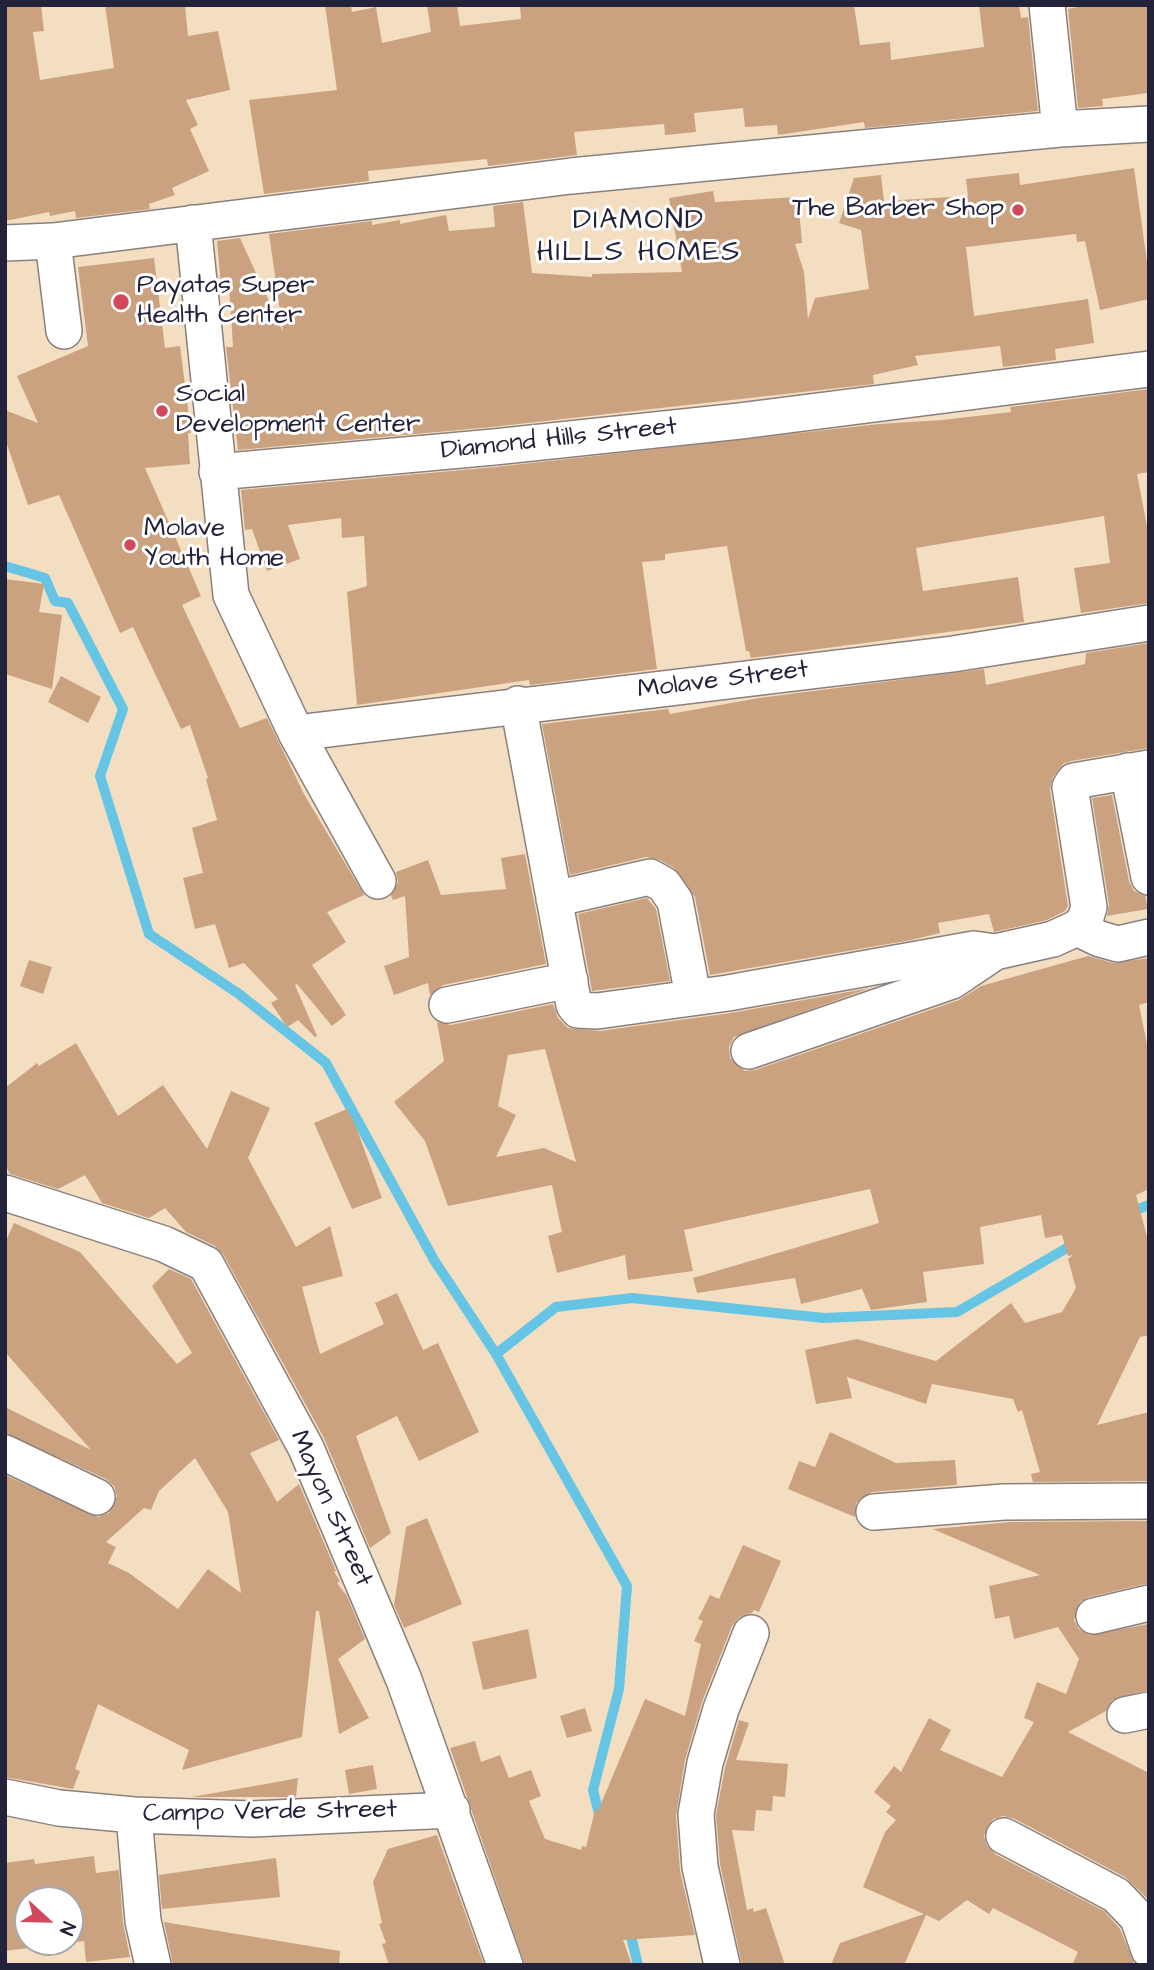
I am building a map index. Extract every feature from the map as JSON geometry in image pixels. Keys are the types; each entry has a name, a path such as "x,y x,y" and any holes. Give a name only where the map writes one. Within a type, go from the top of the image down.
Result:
{"street":[{"path":"1047,5 1060,129"},
{"path":"5,243 53,241 571,176 1060,129 1149,124"},
{"path":"193,223 231,595 296,733 377,881"},
{"path":"53,241 64,331"},
{"name":"Diamond Hills Street","path":"217,472 740,421 1149,369"},
{"name":"Molave Street","path":"296,733 953,654 1149,623"},
{"path":"518,705 554,899 578,1010 597,1011 728,993 974,949 995,952 1053,939 1083,918"},
{"path":"1149,877 1139,769 1073,781 1070,787 1083,918 1118,944 1149,937"},
{"path":"554,899 650,877 664,885 675,901 693,996"},
{"path":"749,1051 952,981 995,952"},
{"path":"447,1005 570,980"},
{"name":"Mayon Street","path":"5,1193 164,1244 206,1264 306,1448 404,1680 505,1965"},
{"path":"5,1452 97,1497"},
{"path":"874,1512 1004,1502 1149,1501"},
{"path":"1094,1616 1149,1603"},
{"path":"722,1965 700,1867 696,1814 705,1763 720,1709 751,1633"},
{"name":"Campo Verde Street","path":"5,1797 59,1808 134,1815 252,1819 452,1810"},
{"path":"134,1815 143,1921 153,1965"},
{"path":"1003,1836 1107,1888 1128,1906 1145,1928"}],"building":[{"path":"41,5 44,31 33,32 40,80 114,68 105,5 185,5 188,36 218,31 230,90 186,100 198,125 190,129 209,171 172,188 175,195 149,204 150,209 76,218 75,211 50,216 49,212 5,221 5,6"},
{"path":"325,5 351,5 352,12 376,7 382,43 431,32 427,5 457,5 460,26 521,19 520,5 854,5 860,45 890,42 891,60 984,47 979,5 1019,5 1021,18 1028,17 1038,111 865,128 864,122 778,135 777,125 745,127 743,108 694,113 696,132 665,135 664,124 574,132 577,155 488,166 487,159 368,171 369,181 264,194 249,100 337,90"},
{"path":"1087,5 1149,5 1149,93 1102,99 1103,106 1078,108 1068,9"},
{"path":"1134,168 1149,276 1149,299 1100,310 1085,241 1077,242 1076,234 966,247 974,316 1088,299 1094,343 1055,349 1056,360 1003,367 1000,346 915,356 918,365 873,375 874,384 492,427 238,450 226,347 233,347 229,285 221,286 217,241 240,238 283,332 269,234 372,221 372,225 400,220 400,224 446,215 449,231 495,227 493,206 523,202 532,273 592,277 592,274 682,272 669,198 713,191 715,202 798,197 802,243 795,244 804,272 808,319 815,298 869,289 861,230 839,223 854,178 881,175 884,201 968,196 966,179 1019,173 1020,185"},
{"path":"154,258 165,348 180,346 191,433 188,433 190,464 145,468 201,596 182,605 240,728 267,718 304,794 364,895 327,912 346,942 312,965 346,1015 332,1026 297,984 295,985 317,1036 315,1037 298,1020 287,1027 271,1003 278,999 244,963 229,968 215,924 195,929 183,878 203,873 192,828 217,820 206,779 208,778 190,725 181,729 133,627 120,633 59,495 28,505 5,439 5,410 38,423 17,376 88,346 78,267"},
{"path":"1149,389 1149,472 1137,474 1149,537 1149,603 1081,613 1074,568 1110,563 1104,516 916,548 923,591 1018,577 1024,622 751,658 749,651 746,651 727,546 665,554 665,560 642,562 657,669 530,685 529,680 357,705 347,592 367,586 364,536 342,538 341,518 288,525 300,559 267,571 252,529 245,530 241,490 496,467 879,424 942,420 1011,412 1010,407"},
{"path":"5,579 44,584 39,612 62,615 52,689 5,674"},
{"path":"1149,643 1149,748 1071,761 1063,764 1053,777 1050,790 1068,906 1065,911 1047,920 994,932 989,914 938,923 940,933 911,940 710,975 695,897 674,868 660,860 646,857 570,875 542,724 668,709 670,714 759,698 984,669 986,685 1085,664 1086,653"},
{"path":"61,676 101,697 88,723 48,702"},
{"path":"1112,795 1129,881 1134,891 1145,896 1148,909 1107,916 1109,904 1092,798"},
{"path":"525,854 546,964 443,985 430,995 428,983 394,995 384,966 409,957 405,896 393,900 391,895 398,882 396,872 428,860 441,895 506,889 501,858"},
{"path":"647,898 656,909 670,981 592,991 578,914"},
{"path":"1088,956 1113,963 1149,958 1149,1002 1139,1005 1149,1054 1149,1189 1136,1195 1149,1244 1149,1335 1140,1337 1097,1425 1149,1412 1149,1481 1033,1482 1031,1474 1040,1472 1022,1410 1018,1412 1013,1399 932,1384 926,1404 847,1377 852,1398 816,1404 805,1350 857,1339 936,1361 1011,1303 1025,1323 1062,1312 1076,1288 1068,1259 1073,1255 1068,1256 1062,1235 1045,1238 1041,1215 980,1227 984,1264 923,1272 927,1302 871,1310 862,1289 801,1304 795,1278 697,1293 693,1278 879,1223 870,1189 684,1230 693,1271 628,1280 625,1255 557,1273 548,1236 562,1232 552,1185 448,1206 425,1141 394,1102 444,1061 437,1022 451,1025 553,1004 558,1018 568,1028 600,1031 731,1013 870,988 734,1037 729,1047 730,1058 745,1071 755,1070 959,1000 981,986","holes":["545,1049 576,1162 544,1148 496,1157 516,1115 498,1106 508,1055"]},
{"path":"29,960 52,967 43,994 20,986"},
{"path":"76,1043 118,1116 163,1085 207,1149 231,1091 270,1108 248,1158 296,1247 330,1226 343,1276 302,1287 320,1354 384,1324 375,1303 397,1293 423,1350 438,1343 479,1432 419,1461 397,1416 356,1436 391,1533 370,1548 324,1438 223,1254 215,1246 186,1232 165,1208 149,1218 102,1203 85,1175 58,1189 10,1174 5,1164 5,1088 37,1063 39,1066"},
{"path":"347,1109 382,1198 352,1209 314,1123"},
{"path":"14,1223 80,1252 177,1364 192,1353 152,1286 169,1269 191,1279 279,1440 250,1453 277,1502 299,1484 340,1581 337,1583 347,1596 365,1639 338,1659 369,1718 339,1734 319,1611 316,1611 302,1737 182,1770 189,1750 98,1704 75,1769 80,1771 73,1789 5,1777 5,1475 98,1517 109,1513 117,1496 114,1486 106,1479 5,1433 5,1407 91,1450 5,1352 5,1243","holes":["195,1458 228,1512 241,1593 208,1569 178,1609 129,1573 108,1563 116,1547 106,1542 144,1508 151,1510 159,1491"]},
{"path":"830,1432 896,1463 955,1460 957,1485 872,1492 856,1503 855,1517 788,1489 799,1461 815,1467"},
{"path":"427,1518 462,1604 404,1628 394,1605 406,1527"},
{"path":"1149,1521 1149,1583 1089,1597 1080,1602 1074,1620 1079,1629 1089,1635 1149,1624 1149,1690 1112,1700 1106,1711 1068,1732 1149,1773 1149,1900 1125,1877 1013,1818 1003,1816 993,1819 984,1836 987,1846 995,1854 1104,1911 1120,1929 1135,1965 1072,1965 1078,1952 993,1908 989,1914 967,1900 939,1921 926,1915 904,1965 831,1965 840,1943 924,1914 863,1887 885,1832 896,1820 886,1812 891,1806 874,1792 894,1766 901,1772 929,1718 951,1730 940,1750 1002,1777 1034,1722 1024,1718 1037,1682 1066,1694 1079,1659 1058,1627 1014,1639 1009,1616 995,1619 989,1586 1040,1575 933,1529 1011,1522"},
{"path":"743,1545 781,1561 759,1612 754,1610 739,1617 732,1626 702,1702 685,1760 676,1816 680,1871 695,1935 623,1940 632,1965 525,1965 450,1748 475,1741 481,1762 500,1755 509,1778 531,1770 541,1796 529,1801 545,1839 581,1850 582,1846 586,1847 595,1810 598,1811 645,1699 685,1716 701,1644 694,1641 703,1621 698,1619 710,1595 719,1599"},
{"path":"528,1629 537,1678 483,1690 472,1642"},
{"path":"585,1708 592,1731 567,1738 560,1716"},
{"path":"739,1720 749,1723 736,1760 788,1764 785,1797 773,1796 772,1811 756,1810 754,1831 732,1830 747,1910 753,1908 754,1912 766,1908 785,1965 742,1965 720,1864 716,1815 725,1768"},
{"path":"373,1765 377,1789 349,1794 345,1770"},
{"path":"298,1778 296,1797 191,1797 266,1784"},
{"path":"437,1835 484,1965 389,1965 382,1944 386,1943 379,1924 382,1923 373,1882 388,1849"},
{"path":"94,1856 96,1873 119,1870 123,1923 130,1957 86,1962 84,1886 14,1886 14,1950 5,1951 5,1863 34,1859 35,1864"},
{"path":"276,1858 280,1897 162,1909 159,1875"},
{"path":"164,1922 340,1951 339,1965 173,1965"}],"waterway":[{"path":"5,566 45,578 55,601 68,603 123,709 100,776 149,934 239,994 326,1063 434,1260 496,1354 556,1307 632,1298 824,1318 957,1312 1077,1242"},
{"path":"1130,1212 1149,1205"},
{"path":"496,1354 627,1586 619,1689 593,1790 601,1822"},
{"path":"629,1928 638,1965"}],"place":[{"name":"The Barber Shop","path":"1018,210"},
{"name":"Payatas Super Health Center","path":"121,302"},
{"name":"Social Development Center","path":"162,411"},
{"name":"Molave Youth Home","path":"130,545"}],"district":[{"name":"DIAMOND HILLS HOMES","path":"639,238"}]}
